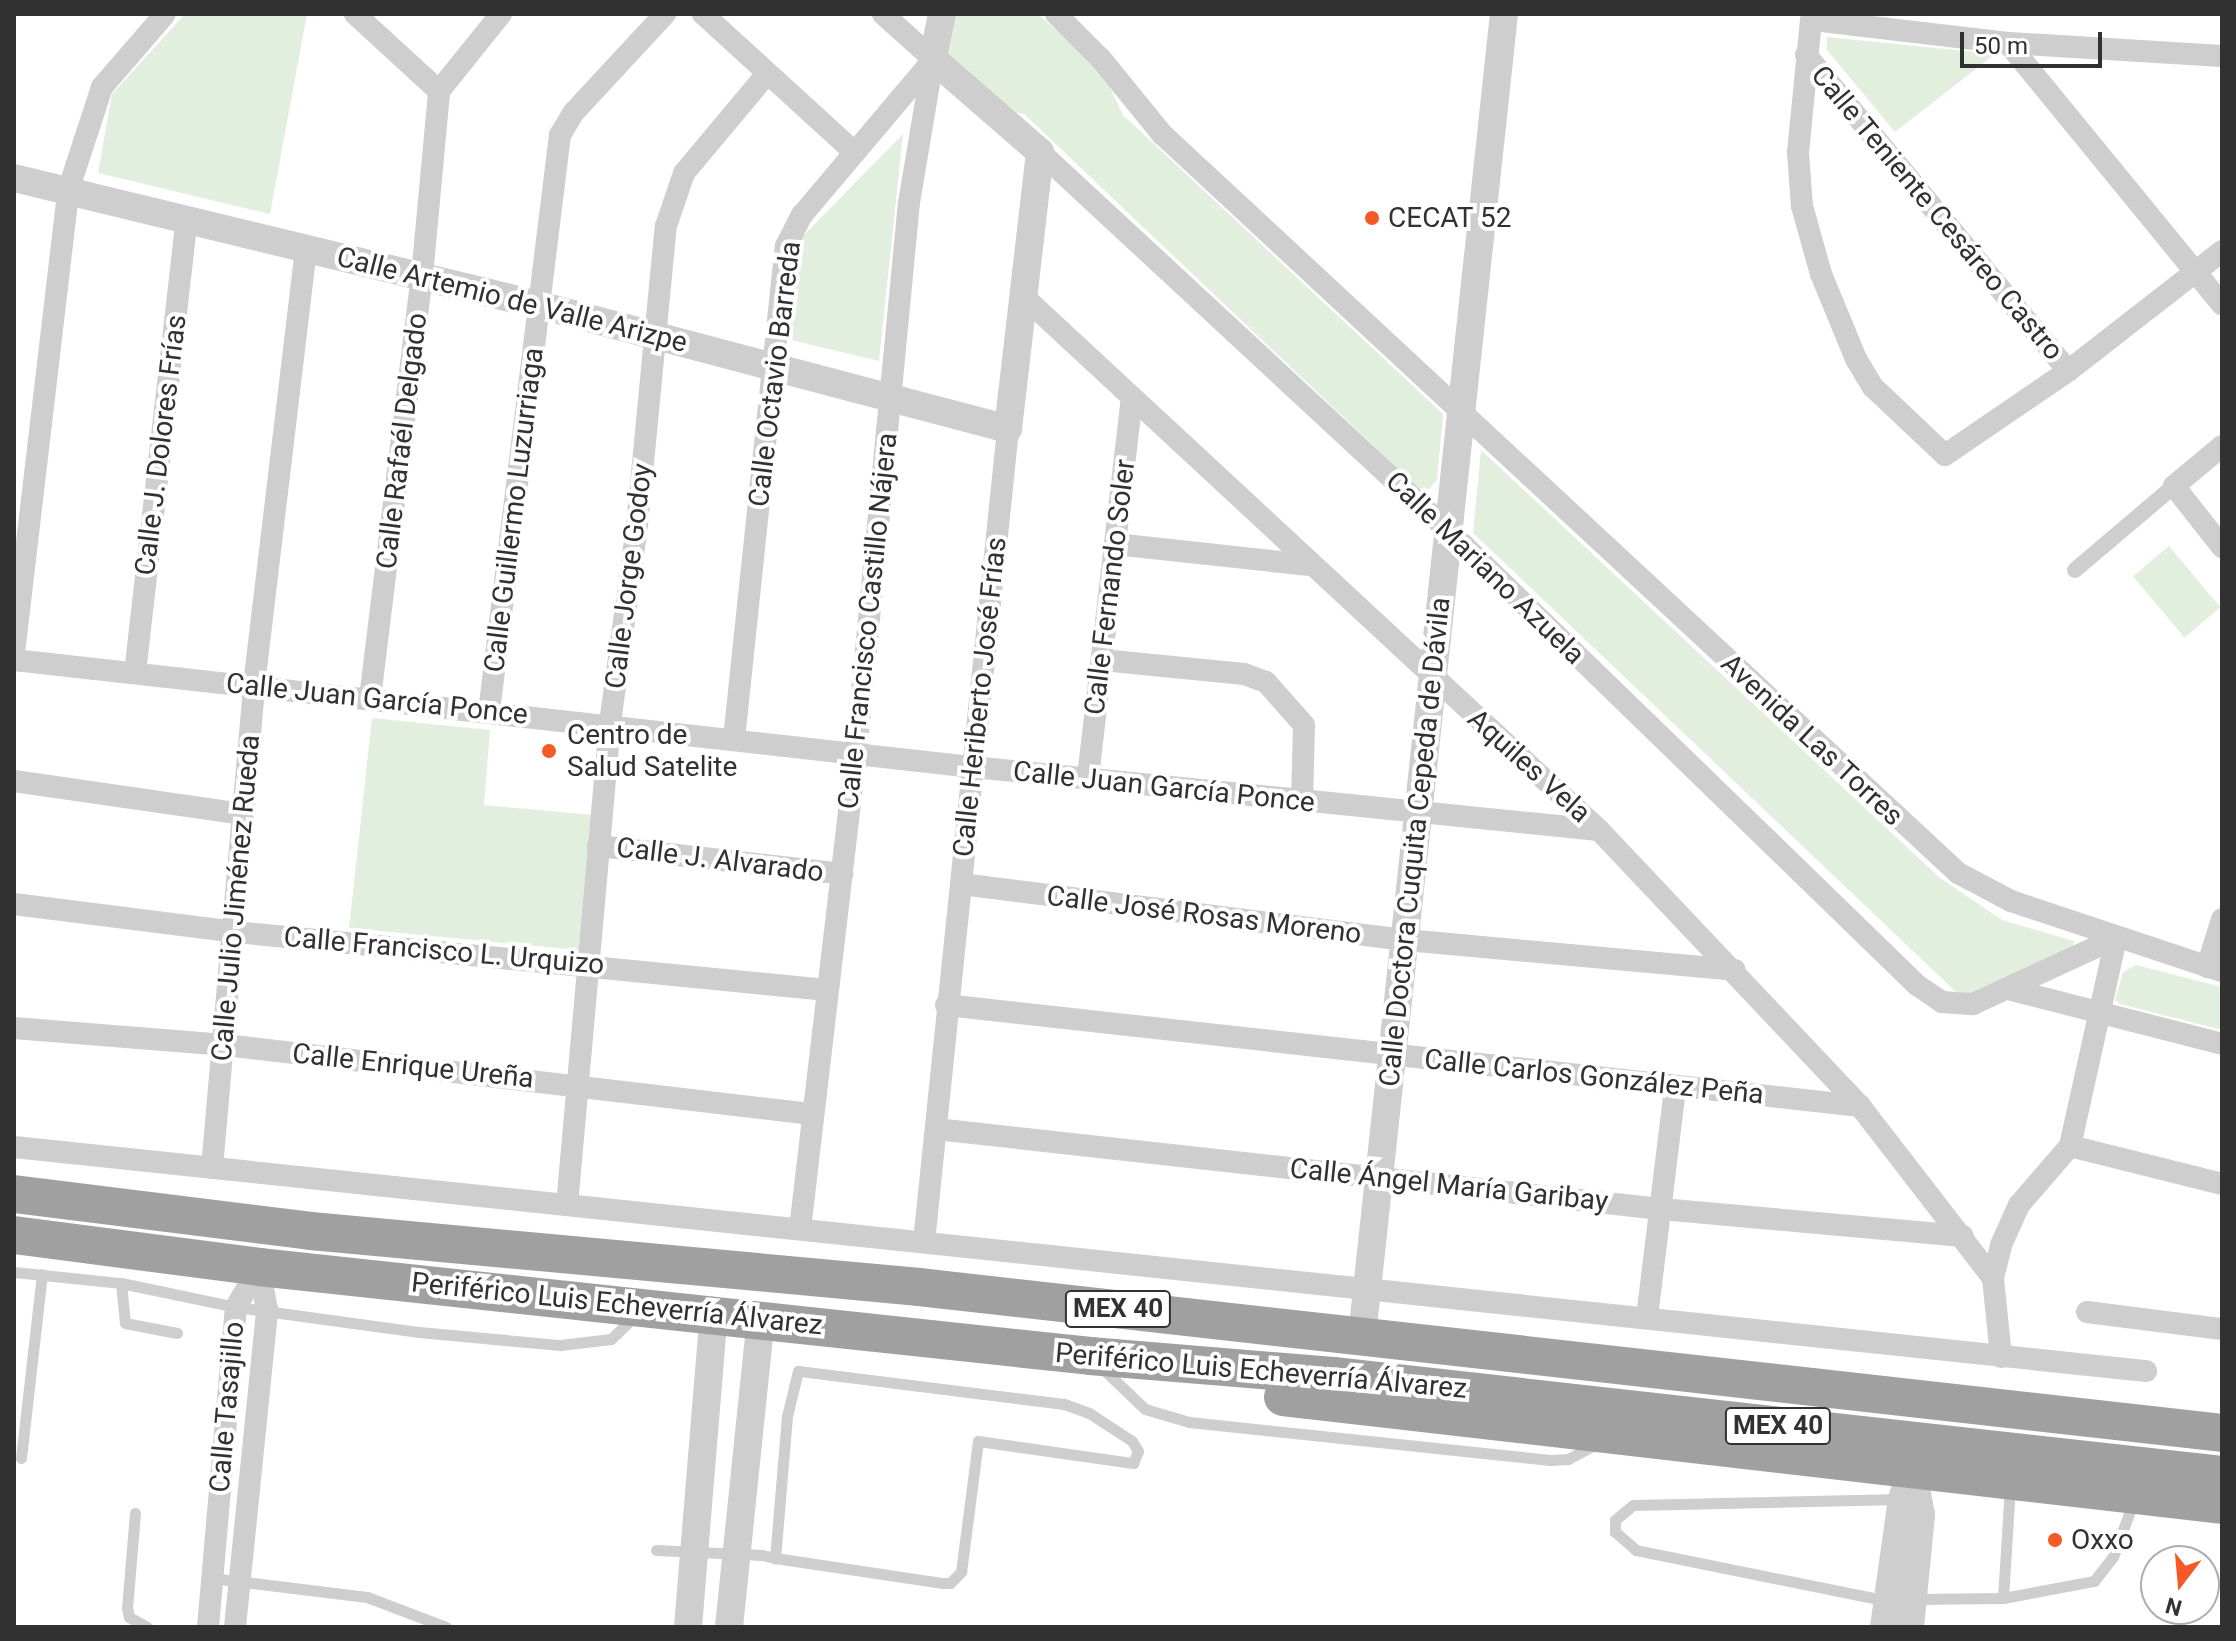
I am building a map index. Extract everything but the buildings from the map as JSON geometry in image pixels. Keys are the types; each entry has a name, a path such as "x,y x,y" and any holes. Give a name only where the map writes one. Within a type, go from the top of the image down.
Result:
{"highway":[{"name":"Periférico Luis Echeverría Álvarez","path":"14,1194 311,1231 919,1287 2003,1405 2222,1433"},
{"path":"215,1220 259,1267 311,1231"},
{"name":"Periférico Luis Echeverría Álvarez","path":"14,1235 259,1267 646,1305 1090,1356 1333,1376 2222,1475"},
{"path":"1090,1356 1137,1379 1823,1461 1912,1494 1968,1476 2222,1505"},
{"path":"1823,1461 1840,1438 1842,1425 1835,1398 1839,1388 1882,1419 1912,1494"},
{"path":"1912,1494 1947,1428 2003,1405 1999,1444 2011,1483"}],"street":[{"path":"14,653 20,540 68,191 102,87 165,14"},
{"path":"355,14 439,91 501,14"},
{"name":"Calle Guillermo Luzurriaga","path":"489,712 560,135 574,112 665,14"},
{"path":"703,14 766,75 853,151"},
{"name":"Calle Mariano Azuela","path":"883,14 1040,152 1450,532 1917,985 1942,1002 1973,1004 2012,990 2116,938"},
{"name":"Calle Francisco Castillo Nájera","path":"800,1229 811,1114 856,754 914,162 942,14"},
{"name":"Avenida Las Torres","path":"1056,14 1101,59 1162,134 1958,873 2011,901 2215,969"},
{"name":"Calle Doctora Cuquita Cepeda de Dávila","path":"1362,1336 1504,14"},
{"path":"2221,57 2008,43 1811,20 1798,153 1802,206 1821,274 1873,387 1945,455 2068,371 2222,251"},
{"path":"2008,43 2222,304"},
{"name":"Calle Teniente Cesáreo Castro","path":"1806,55 2068,371"},
{"name":"Calle Octavio Barreda","path":"734,739 786,246 802,215 933,59"},
{"name":"Calle Jorge Godoy","path":"567,1205 610,723 672,197 684,173 766,75"},
{"name":"Calle Rafaél Delgado","path":"370,698 422,276 439,91"},
{"name":"Calle Heriberto José Frías","path":"924,1242 946,1005 1040,152"},
{"name":"Calle Artemio de Valle Arizpe","path":"14,178 539,305 1008,429"},
{"name":"Calle J. Dolores Frías","path":"135,673 187,218"},
{"name":"Calle Julio Jiménez Rueda","path":"212,1168 235,932 254,685 306,248"},
{"name":"Aquiles Vela","path":"1022,295 1307,565 1599,830 1735,970 1860,1106 1993,1278"},
{"name":"Calle Fernando Soler","path":"1088,777 1132,398"},
{"path":"2075,570 2222,446"},
{"path":"2174,486 2222,547"},
{"path":"1115,544 1307,565"},
{"name":"Calle Juan García Ponce","path":"14,660 610,723 973,767 1599,830"},
{"path":"1102,660 1244,674 1266,682 1304,725 1302,801"},
{"path":"14,781 242,814"},
{"name":"Calle J. Alvarado","path":"598,846 842,874"},
{"name":"Calle José Rosas Moreno","path":"961,884 1406,940 1735,970"},
{"name":"Calle Francisco L. Urquizo","path":"14,904 235,932 587,963 827,990"},
{"path":"2215,969 2222,919"},
{"path":"2001,1357 1993,1278 2019,1205 2070,1146 2116,938"},
{"path":"2012,990 2222,1044"},
{"name":"Calle Carlos González Peña","path":"946,1005 1675,1088 1860,1106"},
{"name":"Calle Enrique Ureña","path":"14,1028 225,1045 577,1084 811,1114"},
{"path":"1647,1317 1675,1088"},
{"name":"Calle Ángel María Garibay","path":"936,1129 1661,1209 1963,1236"},
{"path":"2070,1146 2222,1184"},
{"path":"14,1147 2146,1371"},
{"name":"Calle Tasajillo","path":"208,1627 236,1307 259,1267"},
{"name":"Calle Tasajillo","path":"235,1626 267,1310 259,1267"},
{"path":"2087,1312 2222,1329"},
{"path":"688,1627 714,1313"},
{"path":"729,1627 761,1318"},
{"path":"1910,1627 1895,1609 1912,1494"}],"lane":[{"path":"14,1272 121,1283 236,1307 560,1345 611,1339 646,1305"},
{"path":"21,1458 42,1274"},
{"path":"121,1283 125,1323 177,1333"},
{"path":"656,1550 737,1553 950,1583 961,1572 978,1441 1133,1463 1138,1451 1132,1441 1089,1413 1064,1404 798,1371 787,1416 775,1558"},
{"path":"2003,1598 2011,1483"},
{"path":"1912,1494 1633,1505 1615,1520 1615,1532 1636,1550 1895,1609 2003,1598 2094,1581 2113,1557 2135,1496"},
{"path":"135,1513 127,1608 129,1617 147,1627"},
{"path":"211,1578 367,1597 446,1627"},
{"path":"201,1627 235,1626"}],"green space":[{"path":"185,14 307,14 270,214 98,173 112,94"},
{"path":"956,14 1038,14 1102,71 1123,115 1443,414 1437,480 1429,489 1418,488 1024,114 1001,109 948,59"},
{"path":"1827,37 1995,54 1895,132 1827,50"},
{"path":"903,134 879,361 787,339 800,239"},
{"path":"1481,450 1940,878 2002,920 2074,941 2073,952 1971,998 1955,991 1473,533"},
{"path":"2169,546 2220,607 2184,637 2133,576"},
{"path":"372,718 490,730 484,805 594,815 579,950 349,928"},
{"path":"2136,965 2222,987 2222,1030 2120,1004 2115,1000 2123,972"}],"place":[{"name":"CECAT 52","path":"1372,218"},
{"name":"Centro de Salud Satelite","path":"549,751"},
{"name":"Oxxo","path":"2055,1540"}]}
